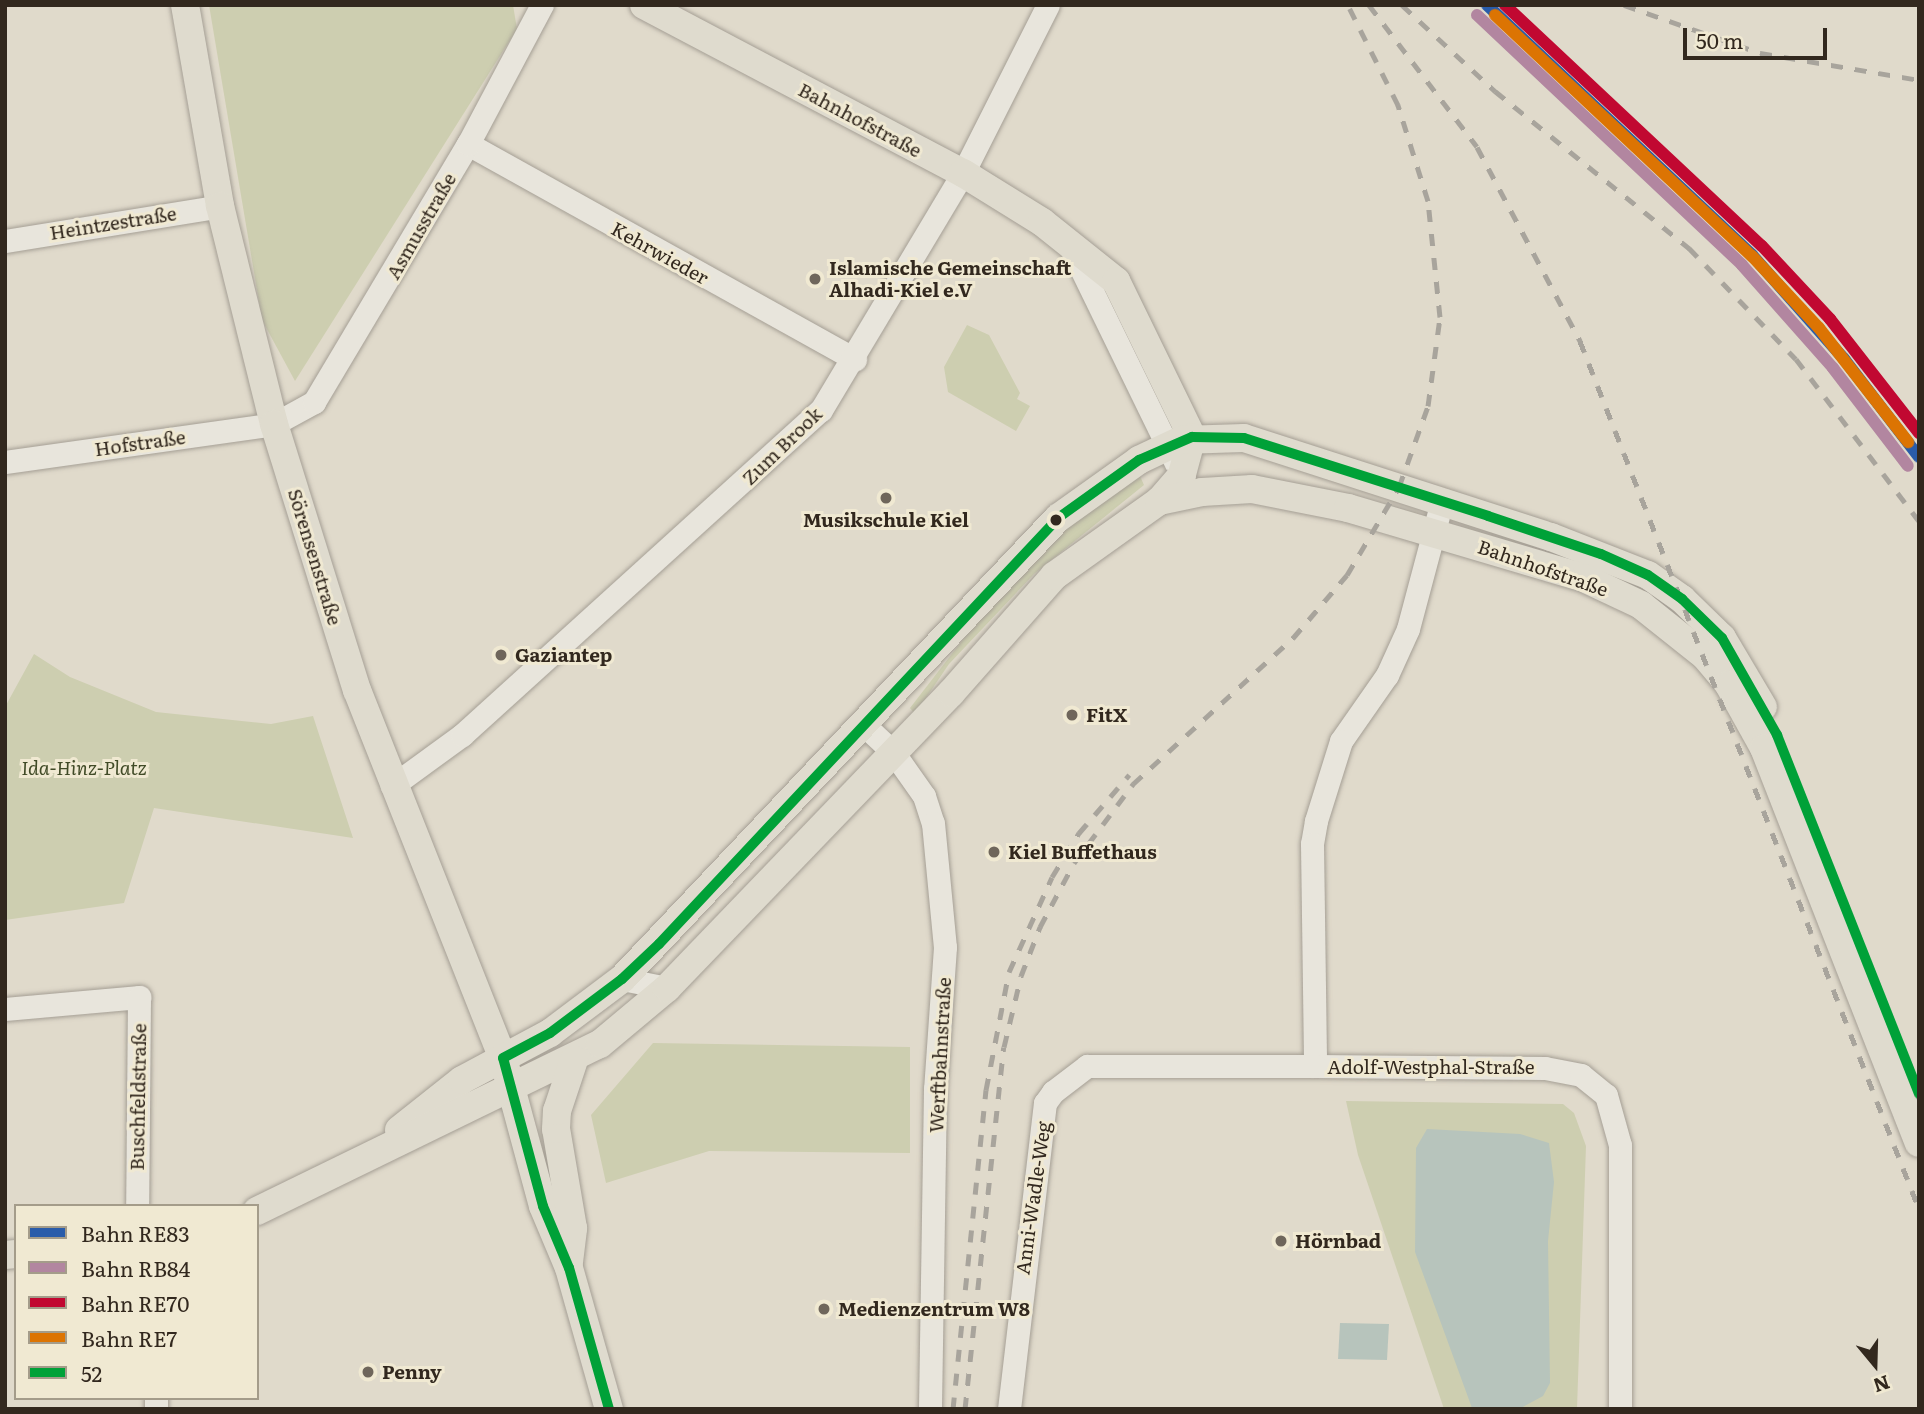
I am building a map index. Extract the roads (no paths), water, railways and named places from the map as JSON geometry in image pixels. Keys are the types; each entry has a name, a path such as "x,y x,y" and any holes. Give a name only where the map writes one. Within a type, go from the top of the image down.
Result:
{"main road":[{"name":"Sörensenstraße","path":"185,5 220,206 274,424 356,690 392,786 503,1058 518,1086 543,1206 569,1268"},
{"name":"Bahnhofstraße","path":"644,5 963,173 1069,244 1115,281 1179,441 1244,439 1442,501 1601,554 1648,575 1682,599 1722,638 1777,734 1919,1096"},
{"path":"370,1154 462,1080 550,1033 622,979 1059,518 1102,484 1179,441 1192,483"},
{"name":"Bahnhofstraße","path":"894,752 1054,576 1159,501 1192,483 1283,492 1435,533 1584,578 1642,605 1690,642 1724,678 1764,748 1919,1143"},
{"path":"259,1210 370,1154 574,1060 667,988 894,752"},
{"path":"574,1060 557,1111 556,1129 573,1228 569,1268 609,1409"},
{"path":"518,1086 556,1129"}],"street":[{"name":"Asmusstraße","path":"274,424 314,402 329,382 468,144 542,5"},
{"name":"Zum Brook","path":"392,786 462,735 806,426 855,359 963,173 1048,5"},
{"name":"Kehrwieder","path":"468,144 855,359"},
{"name":"Heintzestraße","path":"5,241 220,206"},
{"name":"Hofstraße","path":"5,462 274,424"},
{"name":"Adolf-Westphal-Straße","path":"1442,501 1408,629 1387,675 1341,741 1316,821 1312,844 1315,1066 1545,1068 1581,1075 1606,1095 1620,1145 1620,1409"},
{"name":"Werftbahnstraße","path":"864,725 894,752 924,796 933,822 945,947 935,1089 930,1409"},
{"path":"622,979 667,988"},
{"name":"Buschfeldstraße","path":"5,1009 139,997 137,1204"},
{"name":"Anni-Wadle-Weg","path":"1009,1409 1045,1103 1053,1092 1087,1066 1315,1066"}],"railway":[{"path":"965,1409 1004,1047 1021,976 1040,927 1074,863 1133,784 1293,638 1347,575 1399,487 1428,406 1440,317 1428,201 1398,105 1348,5"},
{"path":"1369,5 1477,147 1580,341 1919,1209"},
{"path":"1402,5 1495,91 1689,248 1796,359 1919,521"},
{"path":"1624,5 1760,53 1919,80"},
{"path":"953,1409 986,1090 1009,972 1052,877 1079,833 1129,775"}],"rail line":[{"name":"RE83","path":"1487,5 1752,255 1844,359 1919,457"},
{"name":"RE70","path":"1505,5 1762,246 1830,319 1919,433"},
{"name":"RB84","path":"1477,15 1742,265 1833,368 1908,466"},
{"name":"RE7","path":"1495,15 1752,256 1819,328 1908,442"}],"place":[{"name":"Islamische Gemeinschaft Alhadi-Kiel e.V","path":"815,279"},
{"name":"Musikschule Kiel","path":"886,498"},
{"name":"Gaziantep","path":"501,655"},
{"name":"FitX","path":"1072,715"},
{"name":"Kiel Buffethaus","path":"994,852"},
{"name":"Hörnbad","path":"1281,1241"},
{"name":"Medienzentrum W8","path":"824,1309"},
{"name":"Penny","path":"368,1372"}],"park label":[{"name":"Ida-Hinz-Platz","path":"84,768"}]}
